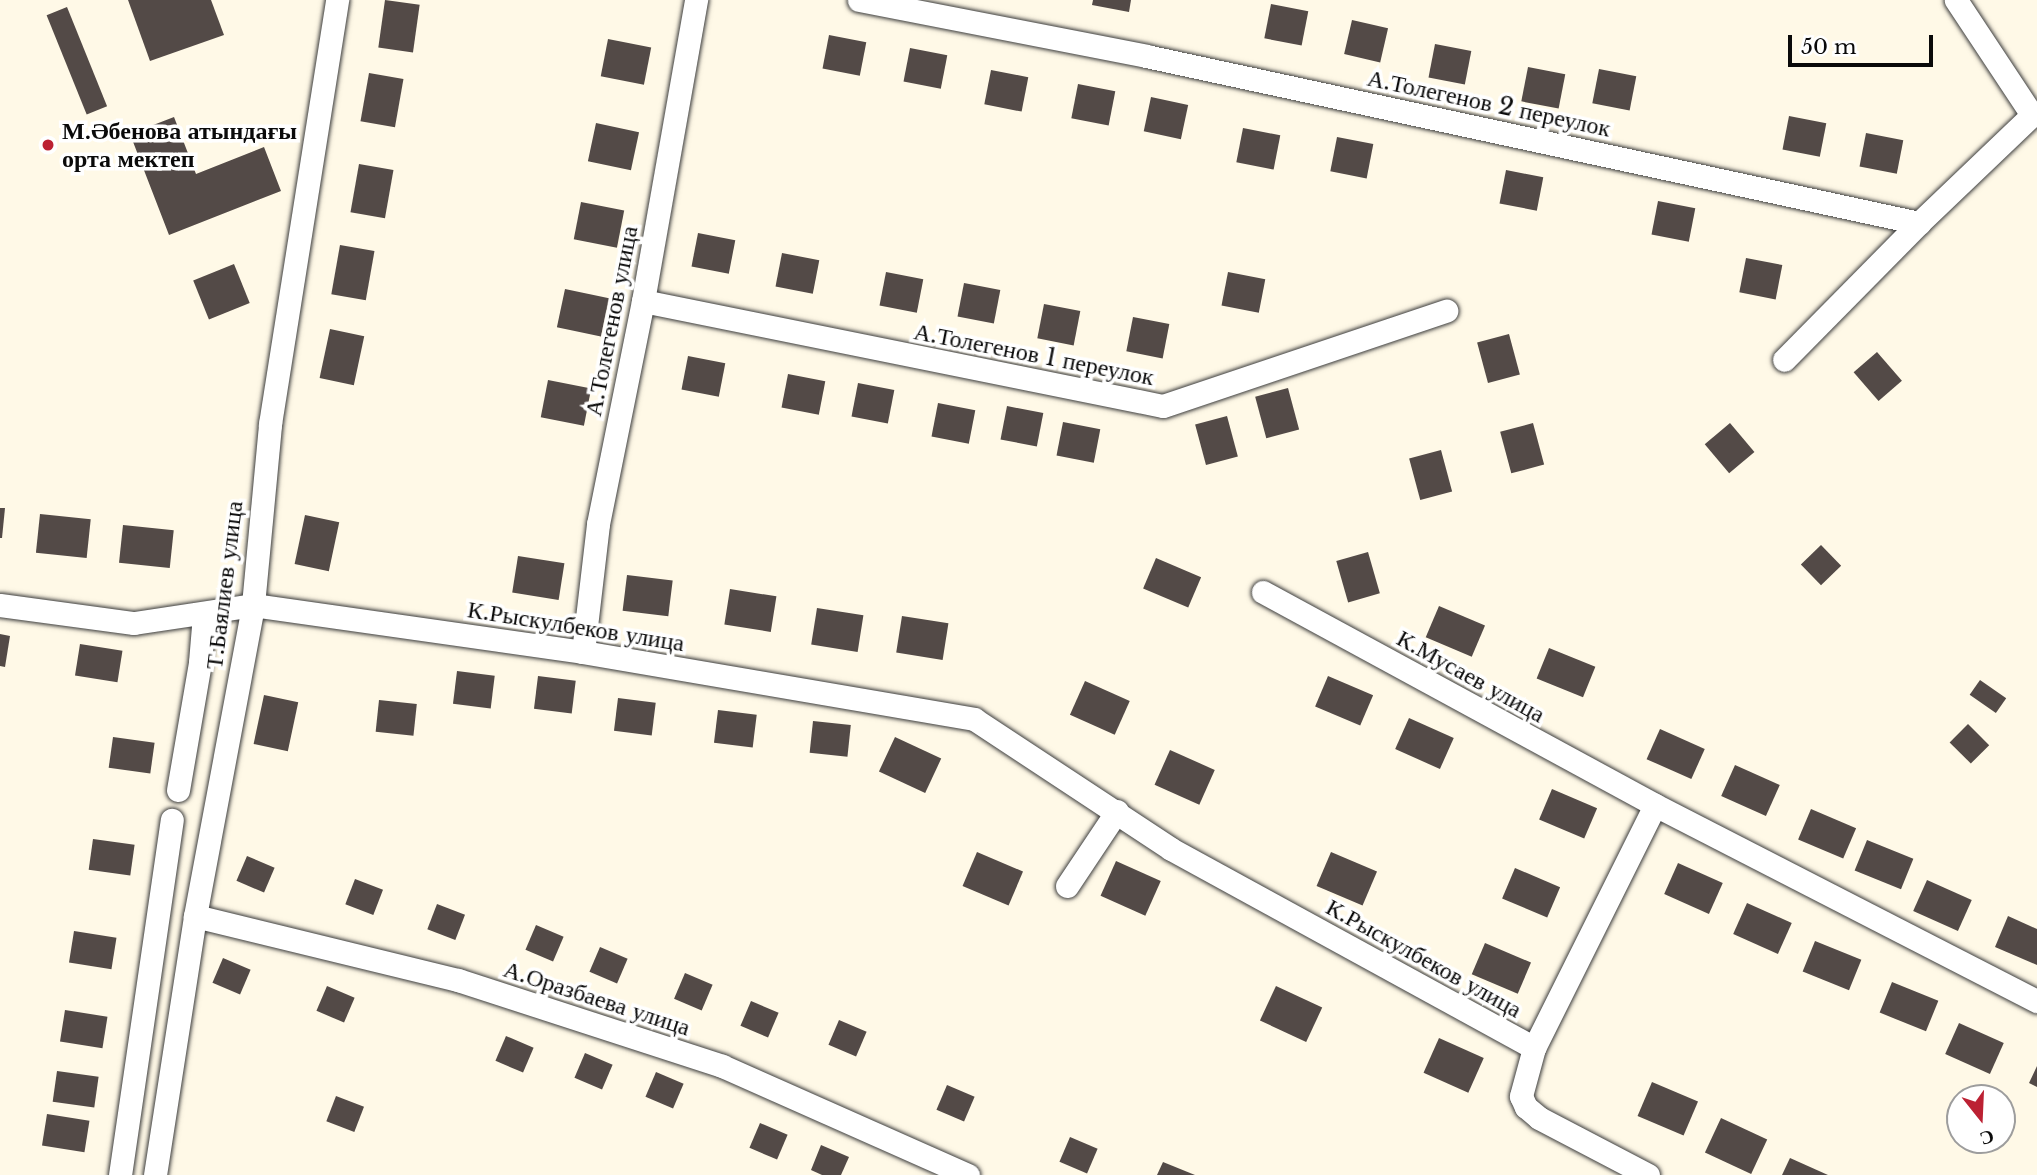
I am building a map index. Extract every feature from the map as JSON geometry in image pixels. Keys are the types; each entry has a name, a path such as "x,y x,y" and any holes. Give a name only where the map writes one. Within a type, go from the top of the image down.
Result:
{"street":[{"name":"Т.Баялиев улица","path":"155,1175 195,916 253,605 270,424 337,0"},
{"name":"А.Толегенов улица","path":"583,652 598,524 643,301 696,0"},
{"name":"А.Толегенов 2 переулок","path":"859,0 1146,56 1919,223"},
{"path":"1784,360 1919,223 2032,116 1956,0"},
{"name":"А.Толегенов 1 переулок","path":"643,301 1163,406 1446,311"},
{"name":"К.Мусаев улица","path":"1263,592 1655,806 2037,1001"},
{"name":"К.Рыскулбеков улица","path":"0,605 134,623 253,605 583,652 974,719 1171,849 1534,1048 1521,1096 1526,1107 1539,1118 1648,1175"},
{"name":"Т.Баялиев улица","path":"178,790 200,662 204,614"},
{"path":"1534,1048 1655,806"},
{"path":"1067,886 1117,811"},
{"path":"120,1175 172,820"},
{"name":"А.Оразбаева улица","path":"195,916 458,980 722,1066 968,1175"}],"building":[{"path":"128,0 211,0 224,35 150,61"},
{"path":"385,0 420,5 413,52 378,48"},
{"path":"1093,0 1131,0 1129,12 1092,5"},
{"path":"1271,4 1308,11 1302,46 1264,38"},
{"path":"67,7 107,106 87,114 47,15"},
{"path":"1352,20 1388,28 1380,62 1344,54"},
{"path":"829,35 866,42 860,76 823,68"},
{"path":"608,39 651,47 644,85 601,76"},
{"path":"1435,44 1471,51 1465,84 1429,77"},
{"path":"910,48 947,55 941,89 904,81"},
{"path":"1528,67 1565,74 1559,109 1521,101"},
{"path":"1599,69 1636,76 1630,111 1592,103"},
{"path":"991,70 1028,77 1022,112 984,104"},
{"path":"369,73 403,79 395,127 360,121"},
{"path":"1078,84 1115,91 1109,126 1071,118"},
{"path":"1151,97 1188,105 1181,139 1144,131"},
{"path":"1789,116 1826,123 1820,157 1783,149"},
{"path":"174,117 196,174 264,147 281,191 169,235 130,134"},
{"path":"596,123 639,132 631,170 588,161"},
{"path":"1243,128 1280,135 1274,170 1236,162"},
{"path":"1866,133 1903,140 1897,174 1860,166"},
{"path":"1337,137 1373,144 1367,178 1330,171"},
{"path":"359,164 393,170 385,218 350,212"},
{"path":"1506,170 1543,177 1537,211 1500,203"},
{"path":"1658,201 1695,208 1689,242 1652,234"},
{"path":"581,202 624,210 617,248 574,239"},
{"path":"698,233 735,240 729,274 692,266"},
{"path":"340,245 374,251 366,300 331,294"},
{"path":"782,253 819,260 813,294 776,286"},
{"path":"1746,258 1782,265 1776,299 1739,292"},
{"path":"234,264 250,303 209,319 193,280"},
{"path":"886,272 923,279 917,313 880,305"},
{"path":"1228,272 1265,279 1259,313 1222,305"},
{"path":"964,283 1000,290 994,323 958,316"},
{"path":"565,289 609,298 601,337 557,327"},
{"path":"1044,304 1080,311 1074,345 1037,338"},
{"path":"1133,317 1169,324 1163,358 1126,351"},
{"path":"330,329 364,336 354,385 320,378"},
{"path":"1509,334 1520,375 1488,383 1477,343"},
{"path":"1877,352 1902,381 1879,401 1854,372"},
{"path":"688,356 725,363 719,397 682,389"},
{"path":"788,374 825,381 819,415 782,407"},
{"path":"548,380 591,388 584,426 541,417"},
{"path":"858,383 894,390 888,423 852,416"},
{"path":"1288,388 1299,430 1266,438 1255,397"},
{"path":"938,403 975,410 969,444 932,436"},
{"path":"1007,406 1043,413 1037,446 1001,439"},
{"path":"1227,416 1238,457 1206,465 1195,425"},
{"path":"1063,422 1100,429 1094,463 1057,455"},
{"path":"1533,423 1544,465 1511,473 1500,432"},
{"path":"1730,423 1754,452 1729,473 1705,444"},
{"path":"1441,450 1452,492 1420,500 1409,459"},
{"path":"0,508 5,508 2,538 0,538"},
{"path":"40,514 91,519 87,558 36,553"},
{"path":"305,515 339,522 329,571 295,564"},
{"path":"123,525 174,530 170,568 119,563"},
{"path":"1821,545 1841,566 1821,585 1801,564"},
{"path":"1368,552 1380,593 1348,602 1336,561"},
{"path":"518,556 564,563 559,600 512,593"},
{"path":"1156,558 1201,577 1188,608 1143,588"},
{"path":"627,575 673,581 668,616 623,611"},
{"path":"730,589 776,596 771,632 724,625"},
{"path":"1439,606 1485,626 1472,657 1426,637"},
{"path":"817,608 863,615 858,652 811,645"},
{"path":"902,616 948,623 943,660 896,653"},
{"path":"0,634 10,636 5,667 0,666"},
{"path":"80,644 122,651 117,682 75,676"},
{"path":"1549,648 1595,667 1583,697 1537,679"},
{"path":"457,671 495,676 491,708 453,704"},
{"path":"538,676 576,681 572,713 534,709"},
{"path":"1328,676 1373,695 1360,726 1315,706"},
{"path":"1980,680 2006,698 1996,713 1970,695"},
{"path":"1085,681 1130,701 1115,735 1070,715"},
{"path":"264,695 298,702 288,751 254,744"},
{"path":"618,698 656,703 652,735 614,731"},
{"path":"379,700 417,704 413,736 376,732"},
{"path":"718,710 757,715 753,748 714,743"},
{"path":"1409,718 1454,738 1440,769 1395,749"},
{"path":"813,721 851,725 847,757 810,753"},
{"path":"1968,724 1989,745 1971,764 1950,742"},
{"path":"1660,729 1705,749 1691,779 1647,759"},
{"path":"113,737 155,743 150,774 109,768"},
{"path":"895,737 941,759 925,793 879,771"},
{"path":"1170,750 1215,770 1199,805 1155,785"},
{"path":"1735,765 1780,785 1766,816 1721,796"},
{"path":"1552,789 1597,808 1584,839 1539,819"},
{"path":"1811,809 1856,828 1843,859 1798,839"},
{"path":"93,839 135,845 130,876 89,870"},
{"path":"1867,840 1913,859 1901,889 1855,871"},
{"path":"977,852 1023,872 1009,906 963,886"},
{"path":"1331,852 1377,872 1363,906 1317,886"},
{"path":"247,856 275,868 264,893 236,881"},
{"path":"1116,861 1161,881 1145,916 1101,896"},
{"path":"1678,863 1723,883 1709,914 1664,894"},
{"path":"1515,868 1560,887 1547,918 1502,898"},
{"path":"355,879 383,890 373,915 345,904"},
{"path":"1927,880 1972,900 1958,931 1913,911"},
{"path":"1747,903 1792,923 1778,954 1733,934"},
{"path":"437,904 465,915 455,940 427,929"},
{"path":"2008,916 2037,929 2037,965 1995,947"},
{"path":"536,925 564,937 553,962 525,950"},
{"path":"74,931 116,938 111,969 69,963"},
{"path":"1815,941 1861,960 1849,990 1803,972"},
{"path":"1485,943 1531,963 1518,994 1472,974"},
{"path":"600,947 628,959 617,984 589,972"},
{"path":"223,958 251,970 240,995 212,983"},
{"path":"685,973 713,985 702,1010 674,999"},
{"path":"1892,982 1938,1001 1926,1031 1880,1013"},
{"path":"327,986 355,998 344,1023 316,1011"},
{"path":"1276,986 1322,1008 1306,1042 1260,1020"},
{"path":"751,1001 779,1013 768,1038 740,1026"},
{"path":"65,1010 107,1017 102,1048 60,1042"},
{"path":"839,1020 867,1032 856,1057 828,1045"},
{"path":"1959,1023 2004,1043 1990,1074 1945,1054"},
{"path":"506,1036 534,1048 523,1073 495,1061"},
{"path":"1439,1038 1484,1058 1468,1093 1424,1073"},
{"path":"585,1053 613,1065 602,1090 574,1078"},
{"path":"2037,1066 2037,1087 2029,1083"},
{"path":"57,1071 99,1077 94,1108 53,1102"},
{"path":"656,1072 684,1084 673,1109 645,1097"},
{"path":"1652,1082 1698,1102 1684,1136 1638,1116"},
{"path":"947,1085 975,1097 964,1122 936,1110"},
{"path":"336,1096 364,1107 354,1132 326,1121"},
{"path":"47,1114 89,1121 84,1152 42,1146"},
{"path":"1721,1118 1767,1140 1751,1174 1705,1152"},
{"path":"760,1123 788,1135 777,1160 749,1148"},
{"path":"1070,1137 1098,1149 1087,1174 1059,1162"},
{"path":"821,1145 849,1157 841,1175 822,1175 811,1170"},
{"path":"1790,1158 1828,1175 1782,1175"},
{"path":"1163,1162 1195,1175 1157,1175"}],"place":[{"name":"М.Әбенова атындағы орта мектеп","path":"48,145"}]}
